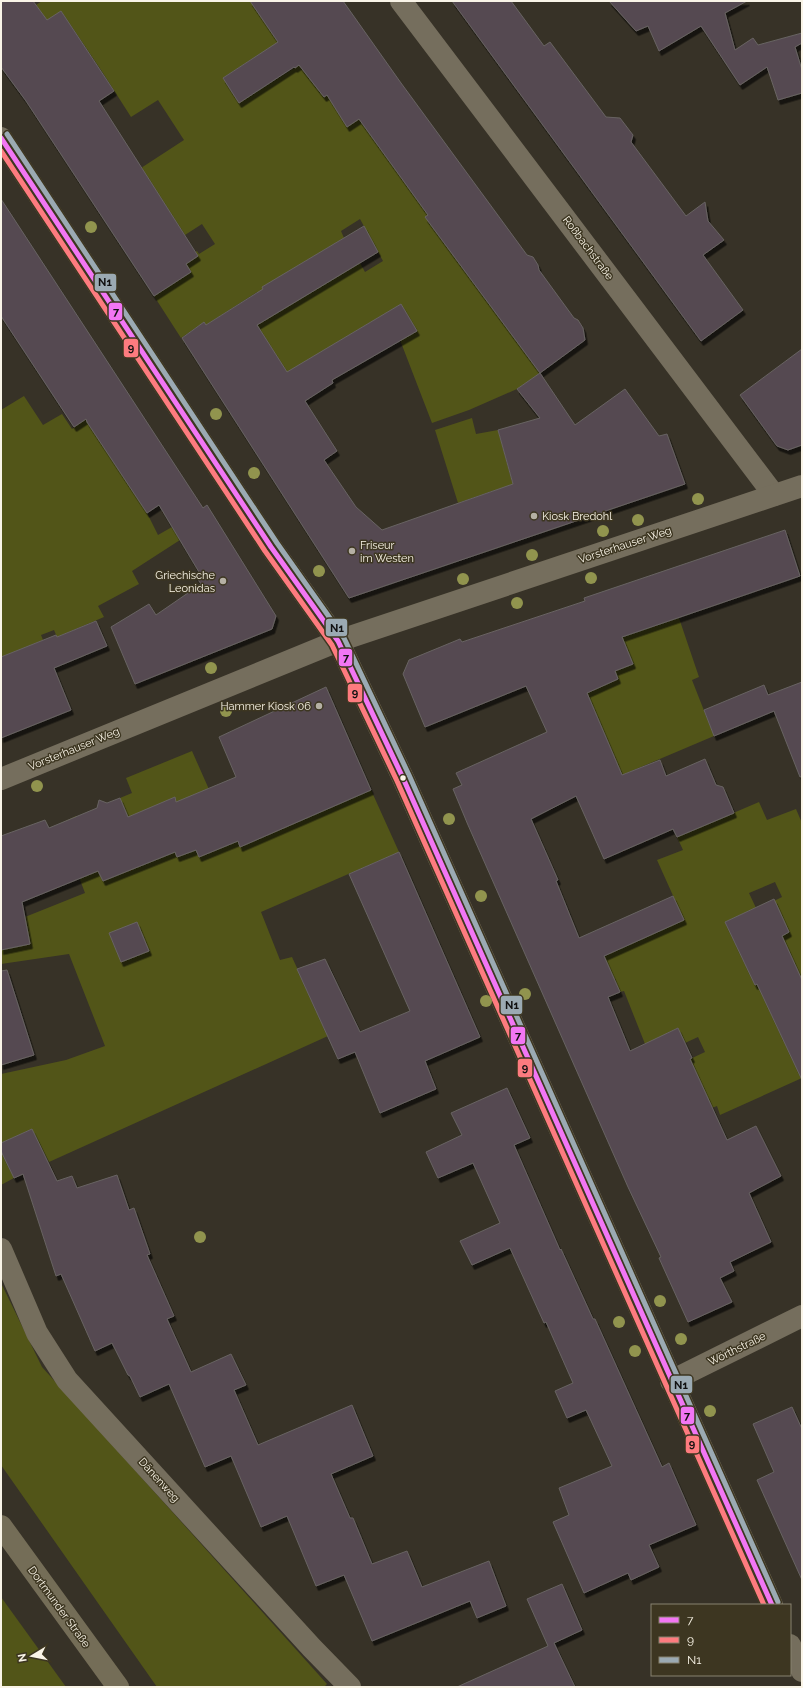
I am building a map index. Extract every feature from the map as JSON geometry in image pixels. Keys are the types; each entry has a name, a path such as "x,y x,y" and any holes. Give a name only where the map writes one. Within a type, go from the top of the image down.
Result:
{"main road":[{"name":"Dortmunder Straße","path":"1,1526 118,1687"}],"street":[{"name":"Roßbachstraße","path":"401,1 774,495"},
{"path":"1,138 271,547 338,640 403,778 772,1604"},
{"name":"Vorsterhauser Weg","path":"1,779 338,640 802,486"},
{"name":"Dänenweg","path":"1,1249 37,1334 67,1380 312,1648 350,1687"},
{"name":"Wörthstraße","path":"671,1381 802,1316"},
{"path":"791,1647 802,1672"}],"shaded area":[{"path":"42,1 251,1 292,64 275,74 261,53 223,78 239,103 304,62 324,97 332,92 334,106 347,126 359,119 428,215 426,217 540,373 517,389 469,410 432,423 400,340 417,331 401,304 286,373 251,316 263,301 257,292 206,325 204,322 181,338 154,296 191,272 183,260 197,251 199,254 215,244 202,224 185,235 141,168 184,140 158,100 131,117 61,11 47,21 36,5","holes":["360,219 383,261 365,272 360,263 263,287 344,238 341,231"]},
{"path":"24,396 43,425 62,414 72,429 86,419 147,513 158,535 172,527 180,540 132,571 139,584 98,606 104,617 57,637 54,630 41,635 43,640 1,657 1,410"},
{"path":"472,418 476,434 498,430 514,489 495,490 458,503 435,430"},
{"path":"679,618 699,677 692,680 714,736 622,775 587,693 618,679 615,671 633,664 628,651 616,645 617,639"},
{"path":"192,751 223,821 228,820 240,847 371,790 399,852 261,912 280,960 292,957 328,1036 49,1162 32,1129 1,1143 1,1074 66,1060 105,1046 69,954 1,964 1,950 30,944 25,917 85,893 59,824 76,816 103,881 147,863 120,798 132,793 126,778"},
{"path":"759,802 767,820 796,809 802,823 802,1006 774,1019 802,1078 720,1115 717,1106 712,1108 690,1059 705,1052 698,1037 685,1043 678,1028 667,1033 673,1049 651,1059 624,991 620,992 615,979 604,983 595,962 611,953 684,920 657,860 683,850 677,837","holes":["775,882 782,897 774,901 789,932 782,936 796,966 755,985 725,922 756,908 749,893"]},
{"path":"1,1151 14,1178 1,1185"},
{"path":"1,1283 42,1367 327,1684 324,1687 157,1687 1,1465"},
{"path":"1,1597 66,1687 1,1687"}],"building":[{"path":"1,1 33,1 47,20 61,11 114,91 99,101 198,256 186,264 191,272 154,296 26,101 1,67"},
{"path":"250,1 343,1 527,255 533,257 539,270 574,318 578,320 583,328 585,340 540,373 425,217 428,215 359,119 347,127 327,95 324,97 299,65 239,103 223,78 278,42"},
{"path":"452,1 511,1 544,46 550,42 606,117 620,118 633,135 631,142 686,216 705,202 708,221 724,240 703,255 743,310 701,341"},
{"path":"609,1 747,1 725,13 735,50 753,38 758,45 802,33 802,43 795,47 802,70 802,93 778,100 767,67 740,85 701,26 659,51 648,26 636,31"},
{"path":"1,199 203,508 207,505 276,616 272,629 135,684 111,627 149,604 156,615 201,584 195,575 199,572 159,505 147,513 86,419 74,427 1,316"},
{"path":"364,226 378,252 257,325 287,372 401,304 417,331 332,380 333,383 305,401 337,451 324,460 356,507 382,530 513,484 498,430 540,418 517,389 540,373 575,425 625,389 659,436 667,434 685,484 349,598 182,338 204,322 206,325 263,289 262,287"},
{"path":"802,349 802,445 788,450 777,446 740,395"},
{"path":"785,530 800,576 622,637 633,664 615,671 618,679 587,693 622,775 660,760 666,776 705,759 716,785 723,787 734,813 677,837 673,829 604,859 576,796 531,819 558,880 556,881 579,938 673,896 684,920 604,956 620,992 608,997 630,1051 678,1028 692,1058 690,1059 727,1140 756,1126 781,1176 749,1193 771,1242 730,1262 734,1271 720,1278 732,1302 688,1322 659,1258 661,1257 628,1187 453,789 462,785 456,773 547,732 526,686 425,727 403,674 409,660 460,639 462,642 585,601 584,598"},
{"path":"96,621 107,646 54,668 71,710 1,738 1,657"},
{"path":"802,682 802,776 800,777 774,711 714,736 704,710 764,685 768,695"},
{"path":"326,687 371,790 240,847 238,841 199,857 196,850 177,857 175,852 103,881 98,871 22,902 30,944 1,950 1,836 45,820 49,828 97,808 99,800 107,803 120,798 128,817 175,797 176,802 236,777 219,737"},
{"path":"399,852 480,1037 425,1061 436,1089 380,1113 355,1052 338,1059 297,969 325,959 360,1032 410,1011 349,874"},
{"path":"774,899 789,932 782,936 802,980 802,1080 757,984 755,985 725,922"},
{"path":"137,922 149,951 121,962 109,933"},
{"path":"7,970 34,1055 1,1065 1,971"},
{"path":"507,1088 530,1138 514,1145 560,1250 561,1249 593,1319 595,1319 662,1467 669,1463 696,1525 649,1545 659,1567 631,1580 628,1573 584,1593 553,1522 569,1515 559,1488 612,1466 586,1410 567,1418 555,1391 573,1383 546,1322 544,1323 510,1248 472,1265 460,1241 500,1223 473,1163 438,1178 426,1152 462,1135 451,1113"},
{"path":"32,1129 57,1181 72,1176 77,1188 117,1175 129,1210 134,1208 150,1254 147,1255 174,1316 167,1319 191,1372 231,1354 246,1385 234,1390 258,1445 352,1405 373,1456 331,1474 350,1518 353,1518 372,1564 407,1551 422,1587 489,1561 506,1606 477,1618 470,1601 372,1641 344,1575 316,1586 287,1516 261,1527 231,1456 205,1467 169,1384 140,1397 112,1343 95,1351 61,1274 56,1276 23,1174 14,1178 1,1151 1,1143"},
{"path":"792,1407 802,1429 802,1580 757,1480 774,1472 753,1424"},
{"path":"562,1584 582,1630 554,1643 575,1687 457,1687 548,1646 527,1599"}],"transit line":[{"name":"N1","path":"7,134 277,543 344,638 409,775 778,1602"},
{"name":"7","path":"1,138 271,547 338,641 403,778 772,1604"},
{"name":"9","path":"1,151 265,551 332,645 397,781 764,1604"}],"place":[{"name":"Kiosk Bredohl","path":"534,516"},
{"name":"Friseur im Westen","path":"352,551"},
{"name":"Griechische Leonidas","path":"223,581"},
{"name":"Hammer Kiosk 06","path":"319,706"}]}
